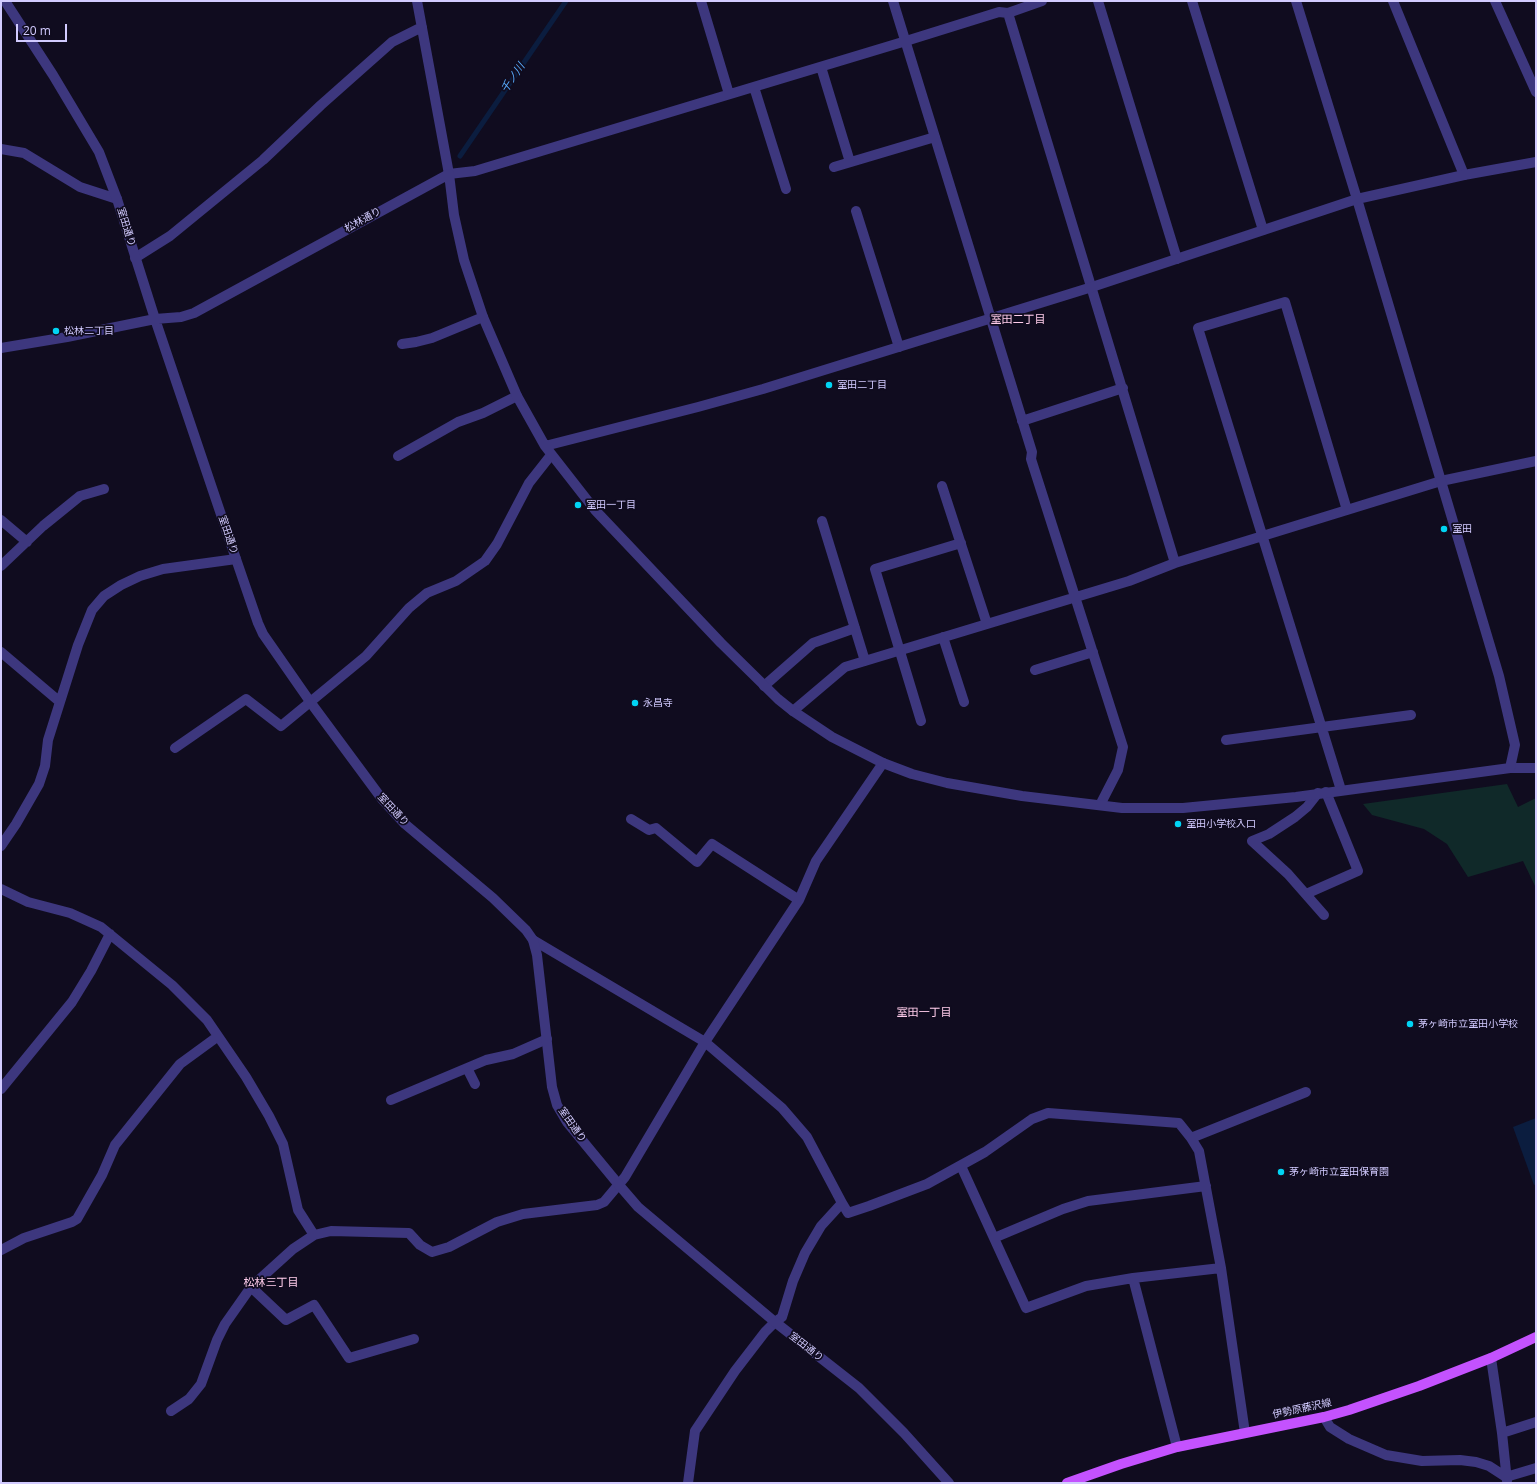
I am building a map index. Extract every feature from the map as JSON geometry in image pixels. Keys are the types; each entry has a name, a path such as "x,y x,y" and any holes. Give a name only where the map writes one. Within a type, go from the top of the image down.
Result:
{"main road":[{"name":"伊勢原藤沢線","path":"1067,1483 1121,1464 1177,1447 1324,1417 1418,1386 1491,1358 1536,1337"}],"street":[{"name":"室田通り","path":"5,1 92,138 99,152 117,199 236,559 263,634 311,703 382,799 401,819 493,898 526,930 533,940 537,955 552,1087 557,1105 567,1122 618,1186 638,1207 775,1322 859,1388 904,1433 949,1483"},
{"path":"417,1 449,174 454,215 464,260 483,317 517,396 551,455 595,510 721,643 764,686 793,711 832,737 883,763 912,774 947,783 1022,796 1141,809 1183,808 1322,793 1510,768 1536,768"},
{"path":"701,1 729,94"},
{"path":"893,1 1032,452 1031,459 1123,747 1118,770 1100,805"},
{"path":"449,174 475,171 999,12 1008,13 1042,1"},
{"path":"1098,1 1177,259"},
{"path":"1192,1 1262,230"},
{"path":"1296,1 1357,199 1499,676 1515,745 1510,768"},
{"path":"1393,1 1464,175"},
{"path":"1495,1 1532,70 1536,92"},
{"path":"1008,13 1123,388 1175,564"},
{"path":"136,258 170,236 263,160 321,105 392,42 422,27"},
{"path":"821,67 850,162"},
{"path":"754,87 786,189"},
{"path":"834,167 935,137"},
{"path":"1,149 24,153 80,187 117,199"},
{"path":"545,446 763,389 1092,287 1357,199 1464,175 1536,162"},
{"name":"松林通り","path":"1,348 67,337 156,319 181,317 194,313 449,174"},
{"path":"856,211 899,347"},
{"path":"1341,790 1198,328 1285,302 1347,510"},
{"path":"402,344 432,338 483,317"},
{"path":"1022,421 1123,388"},
{"path":"398,456 458,422 483,413 517,396"},
{"path":"175,748 246,699 281,726 311,703 366,656 409,608 427,593 456,581 485,561 497,544 529,483 551,455"},
{"path":"793,711 845,667 1129,581 1175,564 1441,481 1536,461"},
{"path":"942,486 987,624"},
{"path":"1,566 28,542 43,526 80,496 104,489"},
{"path":"1,520 28,542"},
{"path":"822,521 865,661"},
{"path":"921,721 875,569 961,543"},
{"path":"1,846 16,824 39,784 45,766 48,740 78,645 92,610 104,596 120,585 133,579 162,569 236,559"},
{"path":"764,686 813,643 855,628"},
{"path":"943,637 964,702"},
{"path":"1,652 60,702"},
{"path":"1035,670 1093,652"},
{"path":"1226,740 1411,715"},
{"path":"171,1411 189,1399 201,1384 224,1324 251,1287 294,1249 314,1235 331,1231 410,1233 420,1245 432,1252 449,1248 497,1222 523,1214 597,1205 604,1202 618,1186 665,1112 705,1042 799,900 816,861 883,763"},
{"path":"1322,793 1295,817 1269,834 1252,841 1288,874 1324,915"},
{"path":"1306,894 1358,871 1322,793"},
{"path":"631,819 649,830 656,828 697,862 712,844 799,900"},
{"path":"1,889 28,902 70,913 101,927 172,985 206,1020 246,1077 269,1116 283,1144 298,1210 314,1235"},
{"path":"1,1089 72,1002 91,971 110,934"},
{"path":"533,940 705,1042 782,1108 813,1146 848,1213 926,1184 962,1166 985,1152 1032,1119 1048,1113 1136,1118 1179,1123 1199,1151 1221,1268 1245,1433"},
{"path":"1,1250 24,1238 77,1219 102,1175 115,1144 180,1064 217,1037"},
{"path":"391,1100 486,1060 513,1054 547,1039"},
{"path":"467,1068 475,1084"},
{"path":"1191,1138 1306,1092"},
{"path":"962,1166 1026,1308 1086,1286 1133,1278 1221,1268"},
{"path":"994,1238 1063,1209 1088,1201 1206,1186"},
{"path":"688,1483 695,1431 735,1371 775,1322 782,1317 793,1281 805,1253 821,1226 842,1203"},
{"path":"1133,1278 1177,1447"},
{"path":"251,1287 286,1320 314,1305 349,1358 414,1339"},
{"path":"1491,1358 1507,1480"},
{"path":"1324,1417 1330,1427 1349,1438 1386,1455 1422,1461 1460,1460 1476,1462 1489,1466 1507,1480"},
{"path":"1502,1433 1536,1422"},
{"path":"1507,1480 1536,1468"}],"green space":[{"path":"1507,784 1518,807 1536,798 1536,888 1523,861 1468,877 1447,844 1424,829 1372,815 1363,804"}],"water":[{"path":"1536,1118 1536,1184 1534,1185 1513,1127"}],"waterway":[{"name":"千ノ川","path":"460,156 566,1"}],"place":[{"name":"松林二丁目","path":"56,331"},
{"name":"室田二丁目","path":"829,385"},
{"name":"室田一丁目","path":"578,505"},
{"name":"室田","path":"1444,529"},
{"name":"永昌寺","path":"635,703"},
{"name":"室田小学校入口","path":"1178,824"},
{"name":"茅ヶ崎市立室田小学校","path":"1410,1024"},
{"name":"茅ヶ崎市立室田保育園","path":"1281,1172"}],"district":[{"name":"室田二丁目","path":"1018,320"},
{"name":"室田一丁目","path":"924,1013"},
{"name":"松林三丁目","path":"271,1283"}]}
